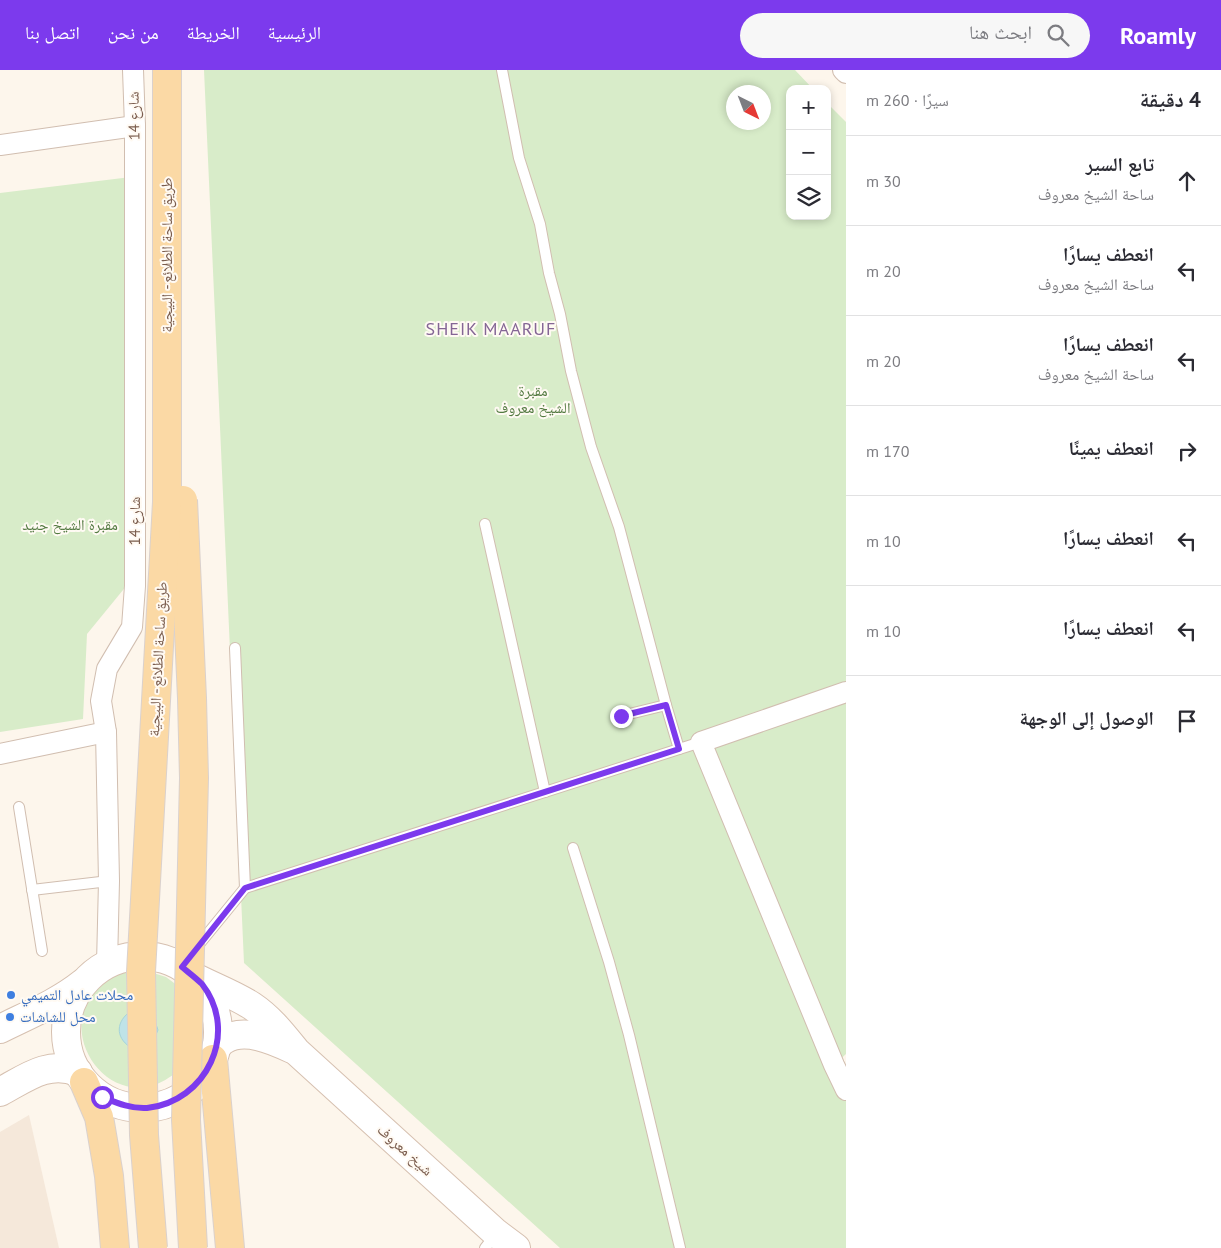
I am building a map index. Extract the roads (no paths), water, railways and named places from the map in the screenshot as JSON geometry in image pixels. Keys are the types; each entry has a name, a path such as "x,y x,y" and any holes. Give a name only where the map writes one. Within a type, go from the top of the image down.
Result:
{"main road":[{"name":"طريق ساحة الطلائع - البيجية","path":"153,1248 144,1135 141,972 167,502 167,70"},
{"name":"طريق ساحة الطلائع - البيجية","path":"167,70 173,310 192,707 193,848 186,1120 193,1248"},
{"path":"214,1054 230,1248"},
{"path":"81,1077 99,1117 109,1176 115,1248"}],"street":[{"name":"شارع 14","path":"106,964 109,881 106,732 101,701 107,668 132,627 136,586 133,70"},
{"path":"0,145 134,126"},
{"path":"846,692 700,742 842,1063 846,1090"},
{"path":"0,754 106,732"},
{"path":"0,1029 71,993 106,964 131,956 157,957 252,1006 275,1026 296,1051"},
{"path":"188,972 201,984 212,1001 217,1020 218,1040 214,1054"},
{"path":"84,982 73,999 67,1018 66,1038 74,1064 81,1077 102,1097 124,1106 146,1108 168,1103 188,1093 202,1078 214,1054 224,1040 238,1034 256,1035 270,1039 296,1051"},
{"name":"شیخ معروف","path":"296,1051 499,1243"},
{"path":"0,1092 45,1069 59,1067 81,1077"}],"lane":[{"path":"502,70 519,158 540,224 571,371 591,447 619,526 679,749"},
{"path":"485,524 544,792"},
{"path":"188,972 245,888 235,648"},
{"path":"621,716 666,705"},
{"path":"245,888 700,742"},
{"path":"19,807 42,951"},
{"path":"573,848 609,962 629,1035 680,1248"},
{"path":"32,890 109,881"}],"water":[{"path":"131,1011 154,1018 158,1030 153,1042 130,1047 122,1039 119,1029 120,1024 122,1019"}],"place":[{"name":"محلات عادل التميمي","path":"11,995"},
{"name":"محل للشاشات","path":"10,1017"}],"district":[{"name":"SHEIK MAARUF","path":"491,329"}],"park label":[{"name":"مقبرة الشيخ معروف","path":"533,400"},
{"name":"مقبرة الشيخ جنيد","path":"70,525"}]}
